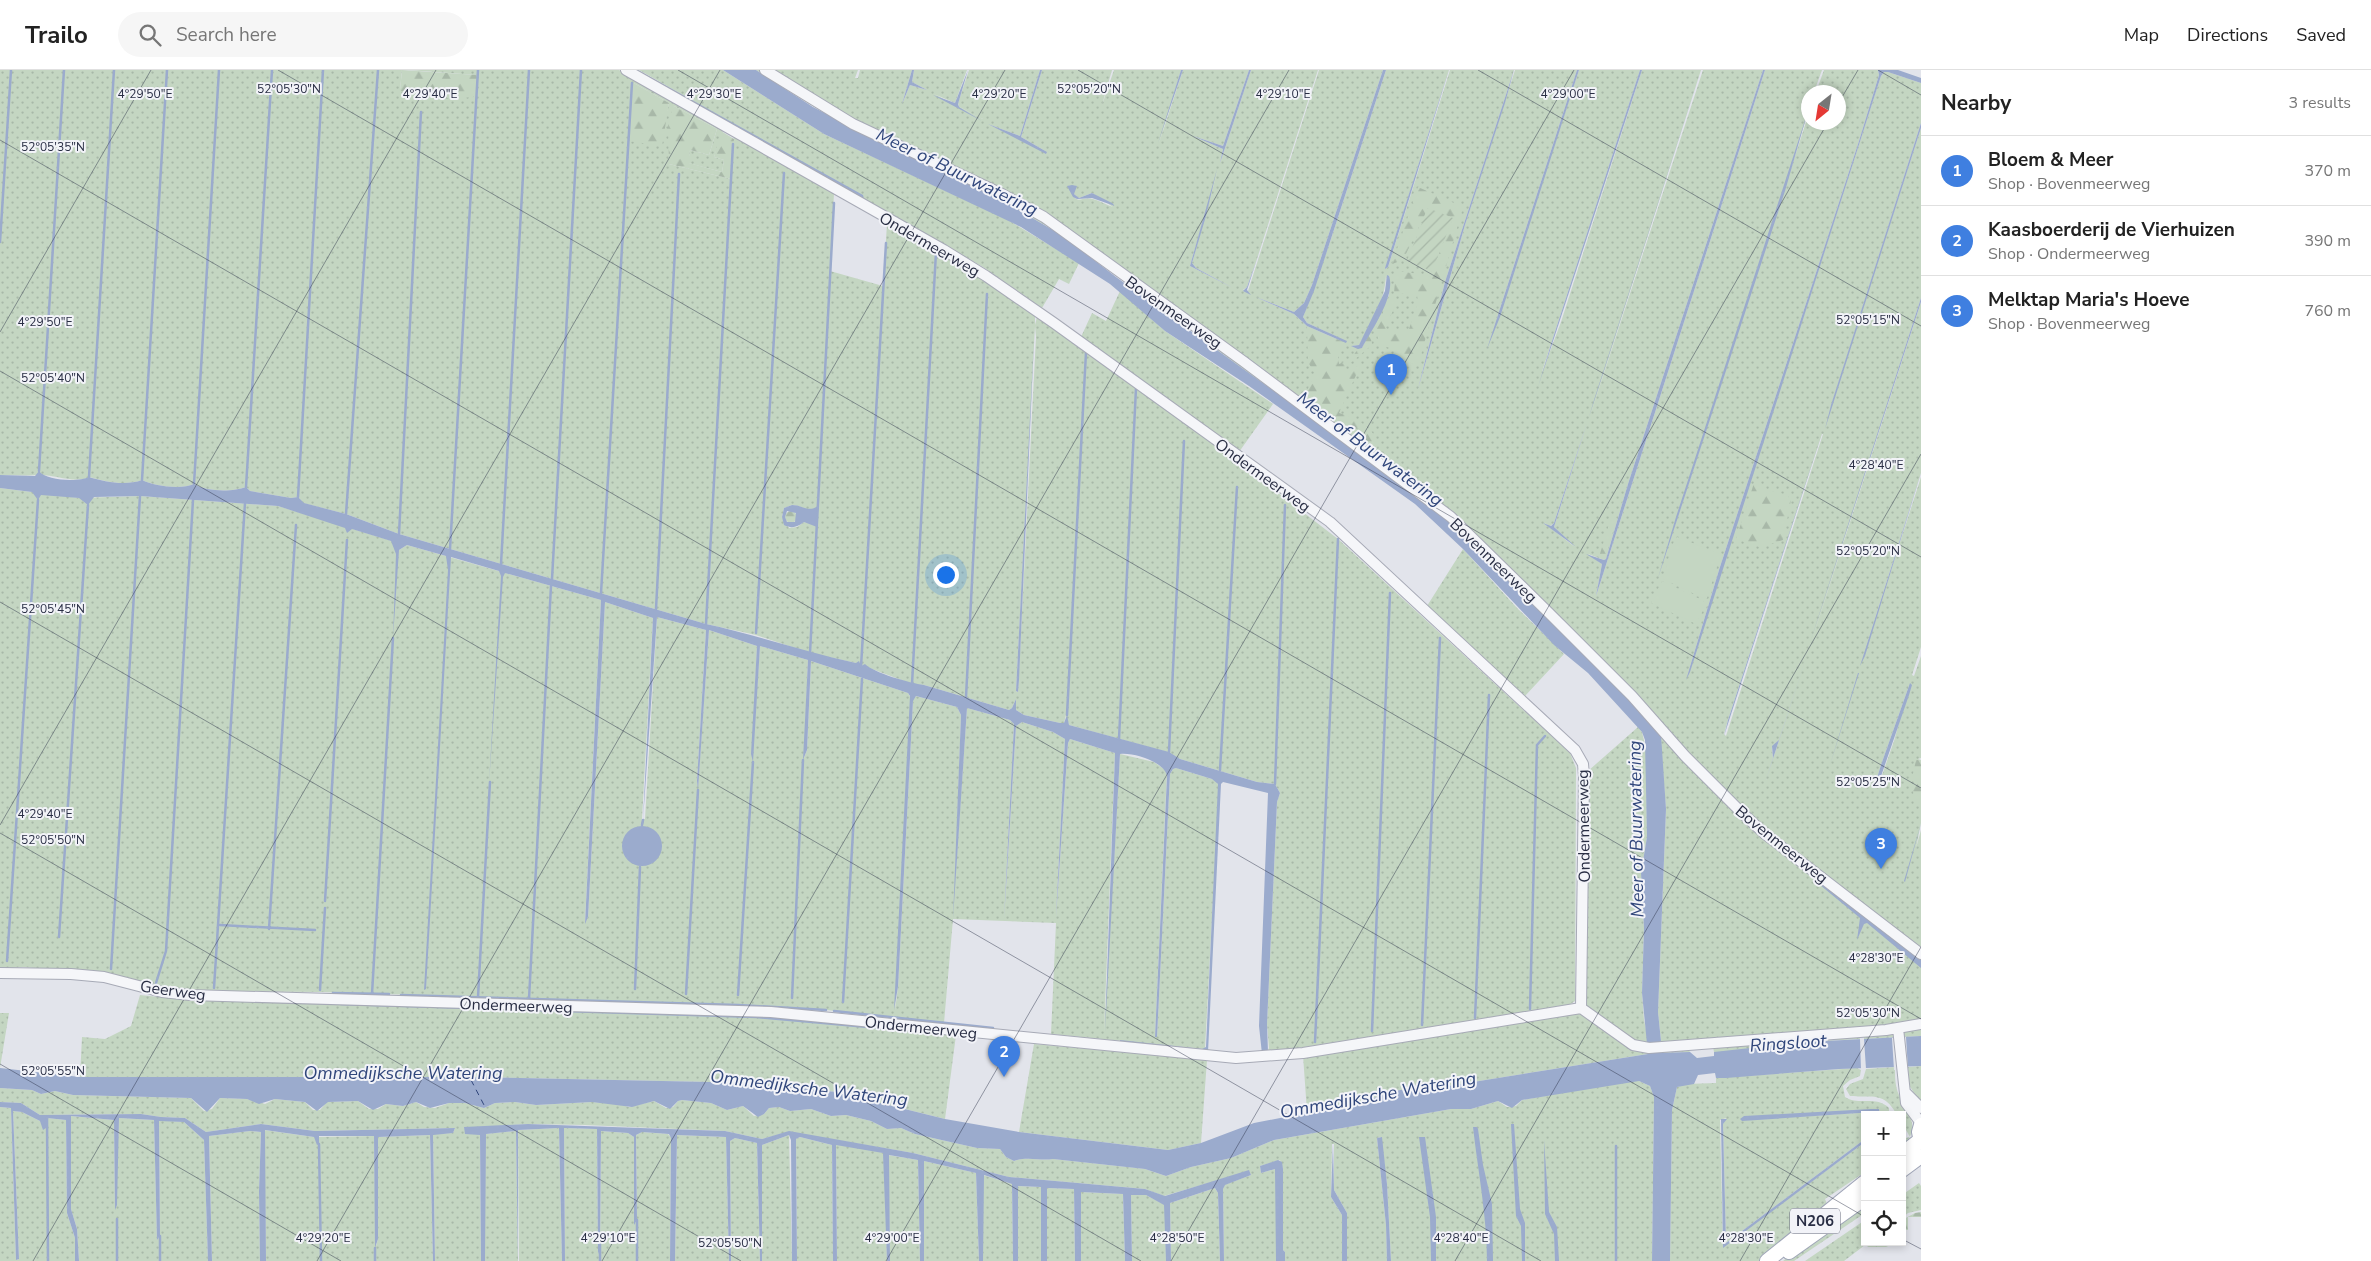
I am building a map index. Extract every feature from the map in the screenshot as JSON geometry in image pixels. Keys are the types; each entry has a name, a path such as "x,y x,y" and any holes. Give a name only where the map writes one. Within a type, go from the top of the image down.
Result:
{"main road":[{"path":"1906,1151 1921,1141 1921,1124"},
{"path":"1906,1167 1921,1156"},
{"name":"N206","path":"1767,1261 1773,1254 1861,1185"},
{"name":"N206","path":"1776,1261 1861,1201"}],"street":[{"name":"Ondermeerweg","path":"346,1000 772,1012 1236,1058 1303,1053 1581,1008 1584,776 1583,764 1575,750 1330,522 986,276 626,70"},
{"name":"Bovenmeerweg","path":"765,70 853,124 1002,194 1044,217 1243,361 1451,517 1632,696 1685,756 1740,811 1765,834 1921,954"},
{"name":"Geerweg","path":"0,973 71,974 104,977 162,992 190,995 346,1000"},
{"path":"1581,1008 1633,1044 1653,1048 1870,1032 1898,1032 1921,1024"},
{"path":"1898,1032 1906,1103 1921,1124"},
{"path":"1905,1092 1921,1108"}],"green space":[{"path":"0,70 402,70 400,90 476,75 408,70 619,70 723,130 714,157 724,160 722,172 688,163 690,150 709,155 717,129 674,106 669,164 731,179 734,136 834,193 830,271 883,286 887,224 988,282 1035,316 1035,325 1037,317 1239,463 1338,539 1570,753 1576,768 1575,1001 1569,1005 1267,1053 1269,1048 1267,1024 1277,802 1280,793 1275,784 1257,782 1180,759 1167,752 1069,725 1066,715 1064,723 1060,723 1024,715 1016,710 1016,699 1009,710 924,685 912,684 856,663 810,653 756,635 706,624 399,534 346,514 303,503 298,497 291,498 250,491 246,487 234,490 220,490 206,489 194,484 182,487 168,487 142,480 123,483 109,482 90,477 71,479 45,475 0,475","holes":["632,82 669,103 665,120","1035,326 1036,337 1018,692 1016,691","795,505 810,510 812,524 804,522 797,527 789,528 782,517 784,508"]},
{"path":"402,70 477,75 474,97 435,99 414,97 406,94 400,90"},
{"path":"639,70 723,70 824,134 1008,220 1079,263 1069,284 1059,279 1042,308 983,267"},
{"path":"756,70 858,70 855,78 858,78 860,70 912,70 902,104 910,85 927,90 912,82 914,70 967,70 955,103 934,94 959,107 958,103 969,70 1040,70 1020,136 988,124 1047,152 1021,137 1042,70 1112,70 1102,105 1114,70 1181,70 1159,143 1183,70 1249,70 1223,146 1193,136 1223,149 1220,163 1251,70 1318,70 1256,262 1247,287 1243,290 1248,291 1319,70 1383,70 1312,285 1304,303 1294,312 1256,297 1294,314 1307,326 1331,338 1346,341 1307,323 1303,317 1329,245 1386,70 1449,70 1385,269 1388,267 1450,70 1514,70 1445,282 1418,389 1465,225 1515,70 1577,70 1487,349 1579,70 1640,70 1541,375 1561,322 1642,70 1701,70 1590,416 1703,70 1763,70 1628,484 1606,559 1588,554 1602,564 1596,596 1765,70 1822,70 1817,85 1801,85 1802,130 1658,578 1803,130 1846,130 1846,85 1819,85 1824,70 1878,70 1879,75 1859,141 1719,570 1686,680 1881,76 1884,72 1888,72 1921,83 1921,123 1824,428 1921,128 1921,298 1810,646 1921,302 1921,473 1860,666 1921,477 1921,647 1912,675 1914,676 1921,656 1921,758 1918,759 1921,760 1921,823 1916,848 1921,830 1921,1036 1864,1039 1864,1036 1859,1036 1860,1039 1806,1042 1721,1053 1714,1052 1713,1047 1688,1049 1690,1052 1657,1053 1656,1044 1661,1041 1658,1012 1666,809 1660,735 1636,707 1450,522 1063,236 978,189 863,133 804,101","holes":["1218,169 1192,263 1196,268 1233,288 1190,266","1068,186 1072,186 1074,194 1079,198 1092,193 1113,207 1093,199 1076,199","1386,275 1389,295 1362,348 1352,346 1359,345 1369,328 1377,311","1587,423 1554,527 1575,547 1544,523 1550,526 1554,523","1822,434 1823,434 1726,736 1724,734","1808,652 1766,780 1773,758 1772,748 1779,740","1910,683 1894,741 1880,781 1877,778"]},
{"path":"632,82 669,103 662,146 629,141"},
{"path":"674,106 717,129 709,155 690,150 689,163 722,172 724,160 714,157 721,131 734,139 731,179 669,164 668,121"},
{"path":"1418,187 1463,207 1418,365 1408,363 1400,352 1379,344 1376,328 1389,299 1398,300 1385,328 1390,330 1409,329 1418,302 1417,295 1394,293 1396,271 1427,275 1432,271 1453,218 1428,208 1403,260 1392,264"},
{"path":"1428,208 1453,218 1432,271 1407,261"},
{"path":"1120,291 1165,331 1273,404 1239,452 1081,337 1092,313 1106,321"},
{"path":"1307,326 1346,343 1338,357 1339,364 1350,360 1358,349 1362,348 1368,336 1371,337 1372,345 1344,368 1347,372 1361,364 1339,413 1358,421 1373,433 1378,445 1375,453 1307,403 1304,397 1315,374 1308,362"},
{"path":"1755,480 1765,488 1787,495 1791,500 1783,540 1760,547 1736,539"},
{"path":"0,488 79,498 140,496 278,506 392,541 399,550 407,545 601,600 585,922 588,917 605,602 653,618 642,819 645,819 657,617 706,630 698,786 709,630 757,646 752,759 760,646 808,660 804,758 807,750 811,661 908,693 911,698 895,1010 898,987 913,700 916,696 957,707 961,715 955,882 967,708 1010,720 1014,724 1004,920 1016,726 1022,722 1053,732 1065,739 1056,917 1068,743 1070,739 1115,753 1104,1032 1120,754 1154,762 1167,771 1155,1037 1157,1037 1170,774 1176,768 1217,781 1219,788 1205,1049 1051,1034 1056,923 953,919 944,1023 826,1010 738,1005 321,992 177,991 104,974 23,967 0,969"},
{"path":"789,511 793,511 797,517 793,523 789,523 785,519 785,515"},
{"path":"1611,518 1617,518 1605,559 1599,557"},
{"path":"1677,537 1721,554 1707,598 1703,598 1663,579 1672,545"},
{"path":"1463,549 1517,608 1564,654 1525,696 1427,606"},
{"path":"1662,581 1702,600 1706,604 1696,624 1651,603"},
{"path":"1638,727 1642,732 1646,749 1647,837 1641,873 1644,928 1642,993 1644,1020 1649,1044 1638,1043 1587,1006 1586,980 1588,771"},
{"path":"1916,760 1921,760 1921,806 1914,805 1913,788 1916,775 1913,774"},
{"path":"140,995 169,998 757,1017 956,1035 945,1119 836,1092 805,1088 710,1082 471,1077 80,1077 82,1037 105,1039 131,1026"},
{"path":"0,1013 9,1013 0,1068"},
{"path":"1579,1013 1649,1052 1648,1054 1442,1087 1400,1090 1357,1103 1307,1112 1303,1055"},
{"path":"1034,1044 1207,1060 1201,1143 1168,1150 1019,1132"},
{"path":"1921,1066 1921,1104 1909,1085 1908,1067"},
{"path":"1895,1067 1898,1092 1912,1122 1910,1137 1906,1130 1906,1111 1894,1111 1887,1102 1877,1097 1850,1096 1846,1089 1850,1084 1863,1079 1866,1069"},
{"path":"1857,1068 1861,1070 1860,1076 1850,1080 1843,1086 1845,1097 1856,1101 1879,1102 1889,1108 1889,1111 1879,1111 1879,1109 1741,1120 1861,1113 1861,1142 1726,1243 1723,1124 1726,1118 1720,1120 1723,1247 1861,1145 1861,1175 1825,1199 1827,1204 1761,1261 1670,1261 1672,1110 1677,1087 1686,1084 1716,1083 1716,1078"},
{"path":"1627,1081 1639,1081 1650,1086 1654,1097 1652,1261 1391,1261 1387,1184 1381,1137 1377,1138 1386,1225 1387,1261 1347,1261 1347,1213 1334,1190 1334,1144 1332,1144 1331,1197 1342,1215 1342,1261 1285,1261 1285,1252 1283,1250 1283,1169 1280,1160 1260,1166 1261,1173 1275,1169 1276,1174 1276,1261 1224,1261 1224,1185 1251,1175 1249,1171 1164,1196 1145,1189 1009,1177 913,1153 789,1132 762,1139 725,1131 528,1124 464,1128 480,1135 481,1261 435,1261 433,1134 453,1133 455,1128 315,1131 261,1124 206,1132 185,1118 141,1114 40,1115 21,1103 0,1102 0,1088 32,1090 41,1094 55,1091 73,1095 191,1098 204,1111 212,1109 220,1098 247,1099 265,1104 275,1099 305,1102 313,1110 320,1110 327,1102 358,1101 369,1109 378,1109 386,1104 403,1106 416,1102 424,1107 435,1108 449,1103 465,1103 484,1108 495,1103 515,1102 536,1105 592,1102 619,1104 629,1107 654,1101 666,1108 673,1107 678,1101 682,1100 711,1103 727,1110 743,1106 754,1116 764,1114 769,1108 779,1107 790,1111 811,1109 831,1116 846,1115 871,1121 887,1129 901,1128 915,1134 977,1148 1000,1149 1006,1157 1014,1161 1053,1159 1145,1169 1166,1176 1191,1167 1231,1158 1274,1140 1451,1109 1471,1109 1498,1101 1507,1107 1516,1106 1522,1100"},
{"path":"0,1107 11,1108 16,1260 19,1259 13,1111 22,1112 40,1121 47,1118 66,1120 67,1213 75,1238 75,1261 0,1261"},
{"path":"71,1116 114,1120 115,1209 119,1118 154,1120 157,1240 160,1236 159,1120 184,1122 204,1140 208,1261 79,1261 77,1229 71,1209"},
{"path":"559,1128 562,1261 519,1261 518,1130"},
{"path":"564,1128 597,1129 598,1253 600,1249 601,1131 628,1133 634,1137 635,1223 637,1220 636,1135 642,1132 668,1134 671,1137 670,1261 565,1261"},
{"path":"264,1130 314,1137 374,1136 376,1246 378,1239 378,1137 430,1135 433,1261 266,1261"},
{"path":"250,1131 261,1132 259,1191 260,1261 212,1261 209,1136"},
{"path":"516,1131 518,1261 485,1261 485,1134"},
{"path":"677,1135 726,1137 729,1261 675,1261"},
{"path":"789,1135 792,1261 762,1261 762,1145"},
{"path":"800,1137 832,1145 833,1261 797,1261 796,1139"},
{"path":"735,1138 757,1143 760,1261 731,1261 730,1141"},
{"path":"842,1144 884,1153 887,1261 837,1261 836,1145"},
{"path":"888,1155 918,1160 920,1261 890,1261"},
{"path":"924,1161 976,1173 979,1261 924,1261"},
{"path":"983,1175 1012,1184 1013,1261 983,1261"},
{"path":"1919,1183 1921,1186 1921,1210 1906,1215 1906,1192"},
{"path":"1017,1186 1041,1187 1041,1261 1018,1261"},
{"path":"1047,1188 1074,1189 1075,1261 1047,1261"},
{"path":"1215,1188 1218,1193 1220,1261 1171,1261 1170,1203"},
{"path":"1081,1192 1123,1194 1125,1261 1081,1261"},
{"path":"1131,1195 1146,1195 1165,1205 1166,1261 1132,1261"},
{"path":"1861,1206 1861,1216 1794,1261 1783,1261 1828,1227"},
{"path":"1921,1212 1921,1217 1908,1217 1908,1230 1906,1230 1906,1218 1915,1213"},
{"path":"1861,1223 1861,1246 1864,1246 1844,1261 1805,1261"},
{"path":"1868,1246 1888,1246 1886,1247 1867,1247"}],"water":[{"path":"638,70 863,195 864,199 639,72"},
{"path":"723,70 756,70 813,107 900,152 1000,199 1063,236 1116,277 1393,477 1450,522 1636,707 1661,735 1666,809 1658,1012 1661,1041 1656,1044 1657,1053 1690,1052 1697,1058 1714,1056 1714,1052 1806,1042 1921,1036 1921,1066 1839,1069 1726,1078 1716,1078 1715,1073 1698,1075 1694,1084 1677,1087 1672,1110 1670,1261 1652,1261 1654,1097 1650,1086 1639,1081 1522,1100 1512,1108 1498,1101 1471,1109 1451,1109 1274,1140 1231,1158 1191,1167 1166,1176 1145,1169 1053,1159 1014,1161 1006,1157 1000,1149 977,1148 915,1134 901,1128 887,1129 871,1121 846,1115 831,1116 811,1109 790,1111 779,1107 769,1108 758,1117 743,1106 727,1110 711,1103 682,1100 678,1101 670,1109 654,1101 632,1107 592,1102 536,1105 515,1102 495,1103 484,1108 465,1103 449,1103 430,1108 416,1102 403,1106 386,1104 373,1110 358,1101 328,1102 317,1111 305,1102 275,1099 259,1104 247,1099 220,1098 207,1112 191,1098 73,1095 55,1091 41,1094 32,1090 0,1088 0,1068 80,1077 471,1077 710,1082 781,1086 836,1092 945,1119 1019,1132 1168,1150 1201,1143 1254,1123 1357,1103 1400,1090 1442,1087 1648,1054 1642,993 1644,928 1641,873 1647,837 1645,740 1642,732 1588,673 1554,645 1463,549 1415,504 1249,386 1165,331 1110,284 1021,227 824,134"},
{"path":"912,70 914,70 912,82 927,90 910,85 902,104"},
{"path":"968,70 958,104 959,107 982,121 933,95 955,103"},
{"path":"1040,70 1042,70 1021,137 1047,152 1046,154 988,124 1020,136"},
{"path":"1181,70 1183,70 1158,143"},
{"path":"1249,70 1251,70 1220,163 1223,149 1193,136 1223,146"},
{"path":"1318,70 1247,290 1251,295 1243,291 1247,287 1256,262"},
{"path":"1383,70 1386,70 1314,291 1303,317 1307,323 1347,341 1346,343 1307,326 1294,314 1256,297 1294,312 1304,303 1312,285"},
{"path":"1449,70 1388,267 1385,269 1385,268"},
{"path":"1514,70 1465,225 1418,389 1445,282"},
{"path":"1577,70 1579,70 1500,317 1487,349"},
{"path":"1640,70 1642,70 1538,387 1552,341"},
{"path":"1701,70 1589,417 1594,400"},
{"path":"1763,70 1765,70 1596,596 1602,564 1586,554 1606,559 1628,484"},
{"path":"1878,70 1898,70 1921,78 1921,83 1888,72 1884,72 1881,76 1686,680 1719,570 1859,141 1879,75"},
{"path":"1921,123 1921,128 1825,429 1831,405"},
{"path":"1803,130 1785,191 1658,578 1676,517"},
{"path":"1217,169 1192,263 1196,268 1233,288 1190,266"},
{"path":"1067,186 1077,186 1074,194 1079,198 1092,193 1115,206 1092,198 1077,199 1073,197"},
{"path":"1387,275 1389,276 1390,284 1389,293 1381,313 1362,348 1358,349 1351,346 1359,345 1385,291"},
{"path":"1921,298 1921,302 1809,646 1817,621"},
{"path":"1034,339 1019,680 1018,692 1016,691"},
{"path":"1587,423 1554,527 1576,547 1543,523 1551,526 1554,523"},
{"path":"1822,433 1724,736 1728,720"},
{"path":"39,471 48,477 63,480 78,480 89,477 122,483 142,480 168,486 182,487 194,484 206,489 220,490 234,490 246,487 250,491 291,498 298,497 304,503 346,514 399,534 706,624 837,659 856,663 859,661 861,666 865,664 876,671 902,680 1009,710 1016,699 1016,710 1024,715 1064,723 1067,715 1069,725 1169,752 1180,759 1257,782 1275,784 1280,793 1277,802 1267,1024 1268,1052 1262,1054 1259,1026 1268,793 1223,782 1221,784 1208,1052 1120,1042 1120,1040 1202,1049 1206,1047 1218,784 1212,779 1176,768 1170,774 1157,1037 1155,1037 1167,776 1161,766 1155,762 1140,756 1120,754 1105,1032 1115,753 1070,739 1068,743 1056,917 1065,739 1053,732 1022,722 1016,726 1004,920 1014,724 1010,720 967,708 953,919 961,715 957,707 916,696 913,701 898,987 894,1010 910,696 908,693 811,661 807,750 803,760 808,660 760,646 753,762 751,754 757,646 709,630 698,790 706,630 657,617 643,820 653,618 605,602 588,917 585,924 601,600 505,573 503,577 489,784 501,576 499,571 451,557 426,989 424,990 448,570 446,556 407,545 399,550 393,638 396,554 391,541 352,529 347,533 345,528 278,506 140,496 94,497 88,505 79,498 41,495 38,500 32,492 0,488 0,475 35,476"},
{"path":"1921,473 1865,656 1860,666"},
{"path":"796,505 811,509 818,506 817,527 804,522 794,527 784,525 782,517 784,508","holes":["787,511 796,513 795,522 787,522 785,517"]},
{"path":"1808,652 1766,780 1773,758 1772,746 1779,740"},
{"path":"1858,673 1859,673 1830,765"},
{"path":"1910,683 1912,685 1909,695 1879,782 1877,778 1881,765"},
{"path":"1921,823 1905,882 1904,881"},
{"path":"646,826 653,829 659,835 662,846 661,854 653,863 646,866 638,866 631,863 623,854 622,842 625,835 634,827"},
{"path":"1816,879 1902,943 1921,960 1921,968 1867,923 1864,924 1857,940 1860,918 1814,880"},
{"path":"0,1102 21,1103 40,1115 141,1114 185,1118 206,1132 261,1124 315,1131 455,1128 453,1133 433,1135 435,1261 433,1261 430,1135 378,1137 378,1239 375,1248 374,1136 319,1136 319,1144 317,1145 314,1137 265,1130 266,1261 260,1261 259,1191 261,1132 250,1131 209,1136 212,1261 208,1261 204,1140 184,1122 159,1121 160,1236 157,1240 154,1120 119,1118 117,1205 115,1210 114,1120 71,1116 71,1209 77,1229 79,1261 75,1261 75,1238 67,1213 66,1120 47,1118 46,1128 43,1130 40,1121 22,1112 13,1111 19,1259 16,1260 11,1108 0,1107"},
{"path":"1871,1109 1879,1109 1879,1111 1742,1121 1740,1119 1744,1116"},
{"path":"1721,1119 1727,1119 1723,1124 1726,1243 1861,1142 1861,1145 1723,1248"},
{"path":"528,1124 725,1131 762,1139 789,1131 913,1153 1009,1177 1145,1189 1165,1196 1249,1170 1251,1175 1225,1185 1223,1189 1224,1261 1220,1261 1218,1193 1215,1188 1170,1203 1171,1261 1166,1261 1164,1205 1146,1195 1131,1195 1132,1261 1125,1261 1123,1194 1081,1192 1081,1261 1075,1261 1074,1189 1047,1188 1047,1261 1041,1261 1041,1187 1018,1186 1018,1261 1013,1261 1012,1184 984,1175 983,1261 979,1261 976,1173 924,1161 924,1261 920,1261 918,1160 889,1155 890,1261 887,1261 883,1153 836,1145 837,1261 833,1261 832,1145 800,1137 796,1139 797,1261 792,1261 791,1140 789,1135 762,1145 762,1261 760,1261 757,1143 735,1138 730,1141 731,1261 729,1261 726,1137 677,1135 675,1261 670,1261 671,1138 669,1134 642,1132 636,1135 637,1220 634,1225 634,1137 628,1133 601,1131 600,1249 598,1254 597,1129 564,1128 565,1261 562,1261 559,1128 518,1130 518,1261 516,1131 486,1134 485,1261 481,1261 480,1135 465,1134 464,1127"},
{"path":"1511,1124 1514,1124 1520,1209 1525,1223 1525,1261 1522,1261 1521,1226 1516,1216"},
{"path":"1473,1127 1478,1129 1483,1165 1492,1204 1493,1261 1487,1261 1484,1211"},
{"path":"1382,1137 1387,1184 1391,1261 1387,1261 1386,1225 1377,1138"},
{"path":"1419,1137 1425,1137 1436,1217 1436,1261 1431,1261 1430,1217"},
{"path":"1544,1140 1549,1212 1557,1227 1559,1261 1555,1261 1554,1234 1545,1214"},
{"path":"1333,1144 1334,1190 1347,1213 1347,1261 1342,1261 1342,1215 1331,1197"},
{"path":"1278,1160 1282,1162 1283,1169 1283,1250 1285,1252 1285,1261 1276,1261 1275,1169 1261,1173 1260,1166"}],"pier":[{"path":"1906,1037 1908,1069 1894,1070 1892,1038"},
{"path":"1860,1039 1864,1039 1866,1069 1861,1070"}],"waterway":[{"path":"0,242 11,70"},
{"path":"39,471 64,70"},
{"path":"89,477 114,70"},
{"path":"142,480 167,70"},
{"path":"194,484 219,70"},
{"path":"246,487 272,70"},
{"path":"298,497 323,70"},
{"path":"346,514 378,70"},
{"path":"450,549 478,70"},
{"path":"501,564 529,70"},
{"path":"552,579 581,70"},
{"path":"601,593 632,83"},
{"path":"399,534 421,112"},
{"path":"706,624 733,144"},
{"path":"756,633 784,173"},
{"path":"656,609 679,174"},
{"path":"810,653 834,203"},
{"path":"861,667 886,243"},
{"path":"912,684 936,252"},
{"path":"966,697 987,294"},
{"path":"1067,715 1086,352"},
{"path":"1119,739 1136,388"},
{"path":"1169,752 1184,441"},
{"path":"1220,770 1237,487"},
{"path":"111,969 140,496"},
{"path":"7,961 38,500"},
{"path":"156,983 166,951 193,500"},
{"path":"214,988 245,503"},
{"path":"59,937 88,505"},
{"path":"1275,784 1285,505"},
{"path":"269,929 296,525"},
{"path":"1315,1042 1338,539"},
{"path":"325,901 347,540"},
{"path":"529,999 551,586"},
{"path":"1372,1031 1390,593"},
{"path":"372,994 393,638"},
{"path":"1422,1025 1440,638"},
{"path":"843,1002 862,679"},
{"path":"1475,1018 1489,695"},
{"path":"1530,1009 1537,745 1545,736"},
{"path":"792,998 803,760"},
{"path":"738,995 753,762"},
{"path":"478,997 490,782"},
{"path":"686,994 698,790"},
{"path":"642,825 643,820"},
{"path":"635,989 640,867"},
{"path":"320,990 325,908"},
{"path":"220,925 315,930"},
{"path":"333,993 389,994"},
{"path":"401,995 738,1005 826,1010"},
{"path":"341,1004 757,1017 890,1029"},
{"path":"834,1011 993,1028"},
{"path":"47,1118 48,1261"},
{"path":"319,1144 321,1261"},
{"path":"1616,1146 1616,1261"},
{"path":"117,1219 117,1261"},
{"path":"637,1220 637,1261"},
{"path":"160,1236 160,1261"},
{"path":"600,1239 600,1261"},
{"path":"375,1248 375,1261"}],"ferry route":[{"path":"471,1080 484,1105"}],"place":[{"name":"Bloem & Meer","path":"1391,395"},
{"name":"Melktap Maria's Hoeve","path":"1881,869"},
{"name":"Kaasboerderij de Vierhuizen","path":"1004,1077"}],"water label":[{"name":"Meer of Buurwatering","path":"957,172"},
{"name":"Meer of Buurwatering","path":"1370,449"},
{"name":"Meer of Buurwatering","path":"1636,829"},
{"name":"Ringsloot","path":"1788,1043"},
{"name":"Ommedijksche Watering","path":"403,1073"},
{"name":"Ommedijksche Watering","path":"809,1088"},
{"name":"Ommedijksche Watering","path":"1378,1095"}]}
